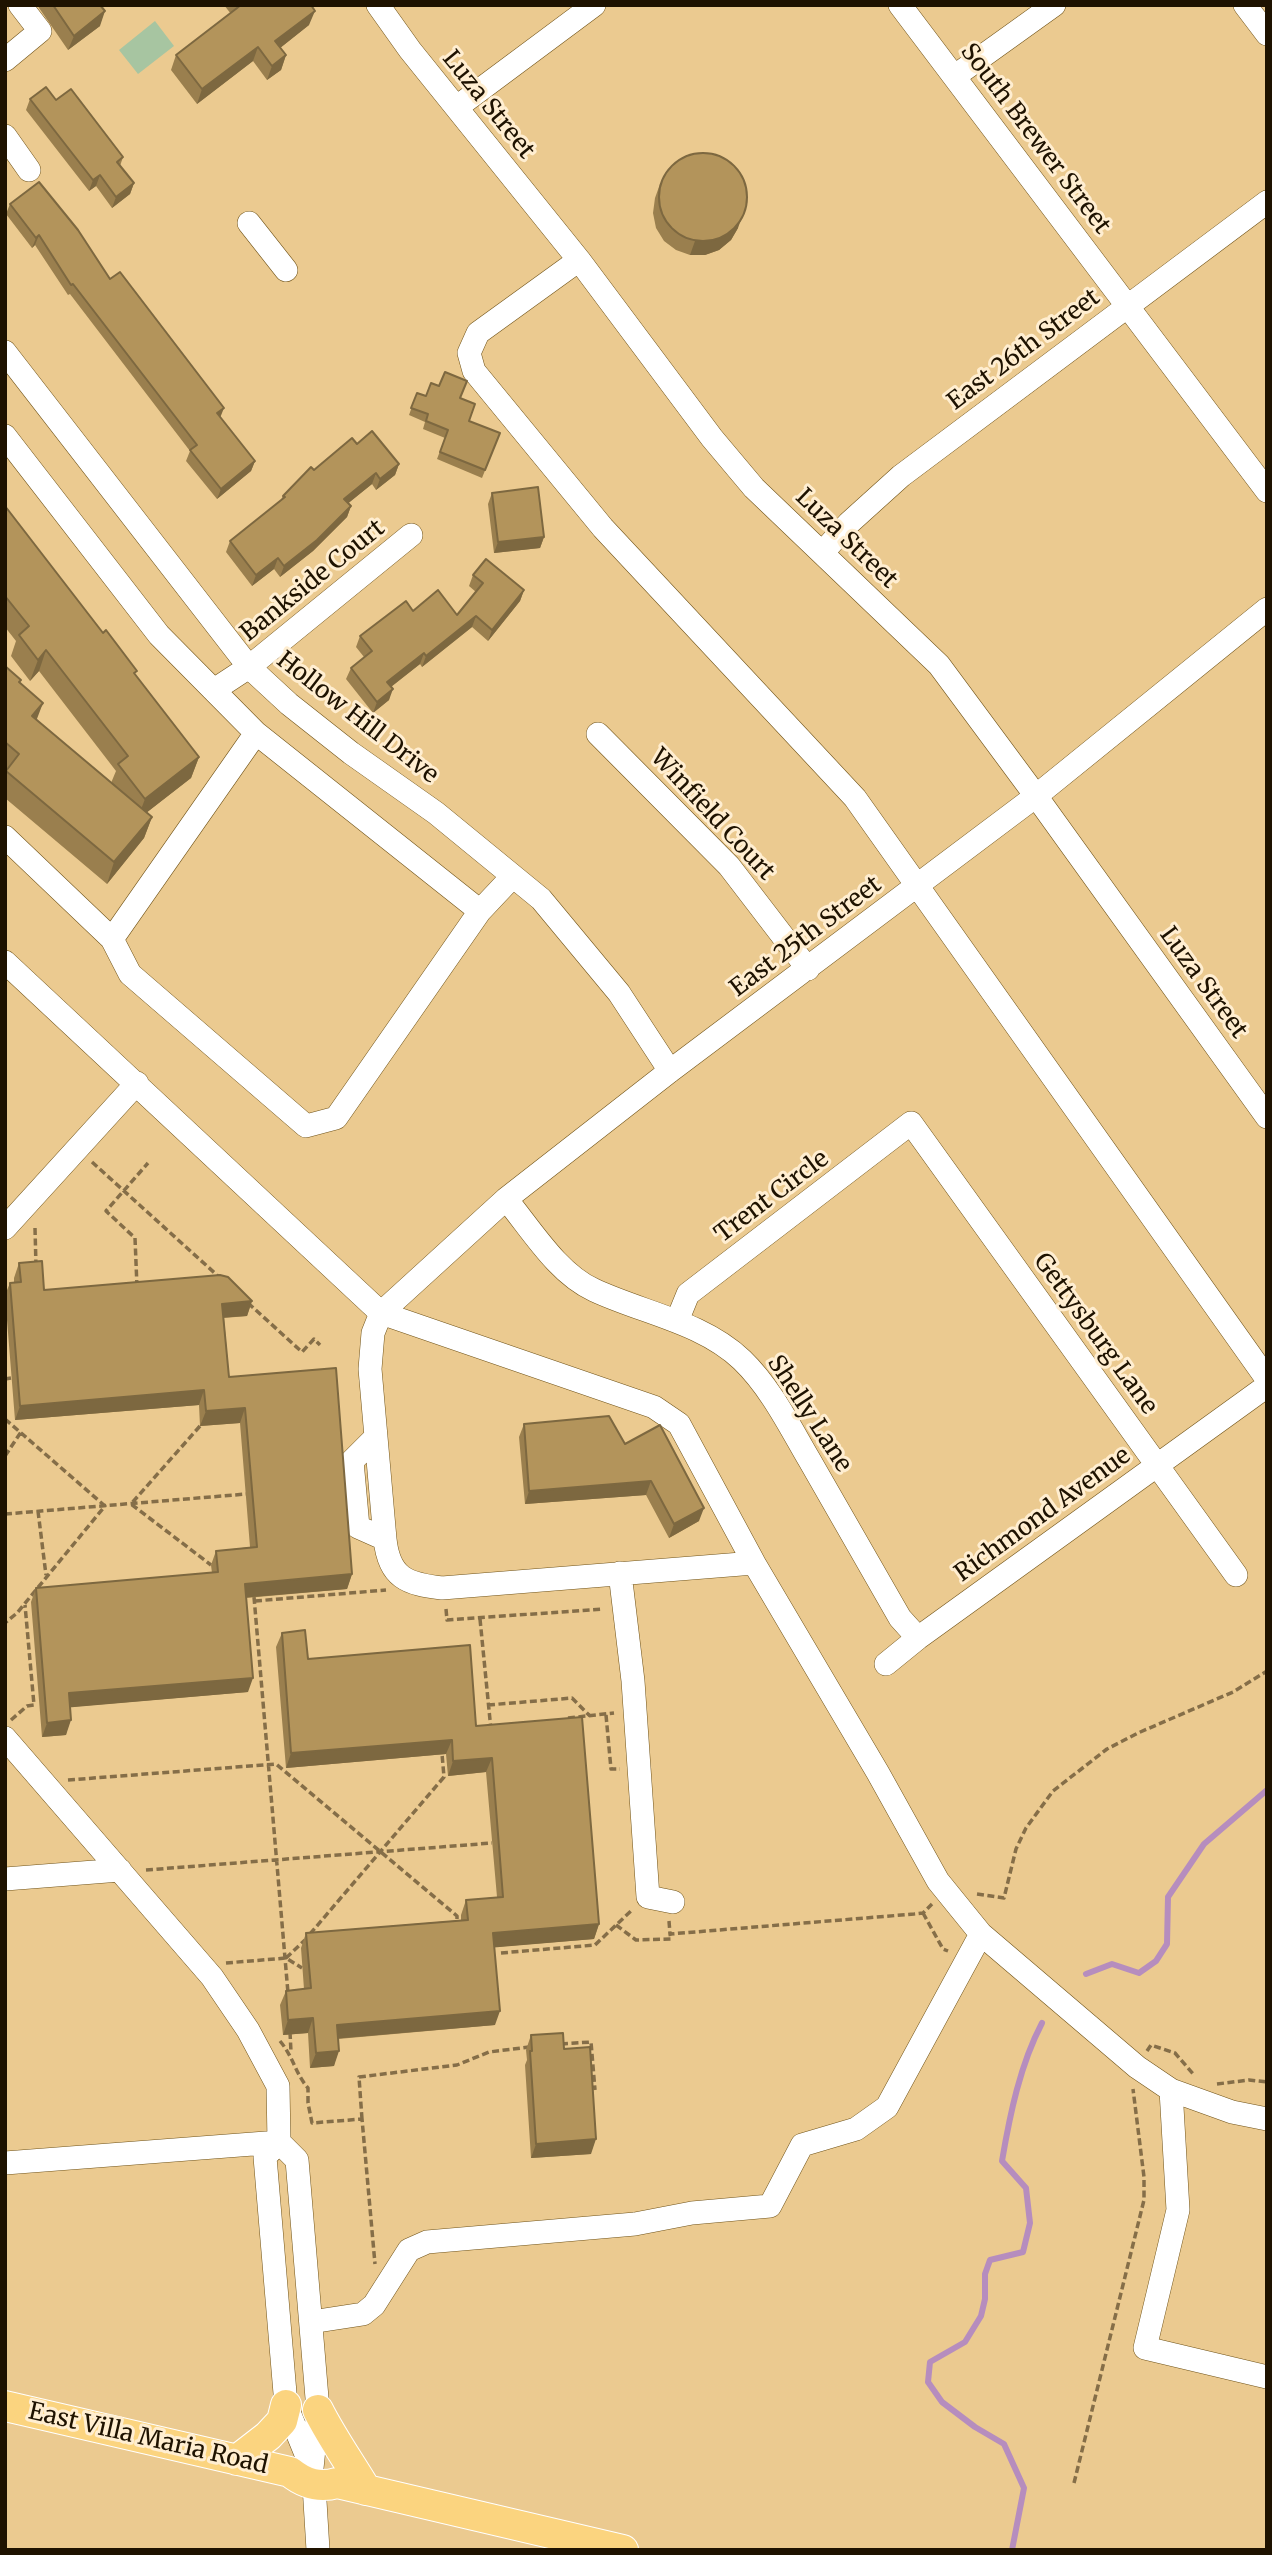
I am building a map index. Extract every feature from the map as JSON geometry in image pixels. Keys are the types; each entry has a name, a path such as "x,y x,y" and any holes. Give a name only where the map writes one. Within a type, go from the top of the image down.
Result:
{"main road":[{"path":"237,2460 268,2436 282,2421 286,2404"},
{"name":"East Villa Maria Road","path":"5,2406 623,2550"},
{"path":"318,2410 332,2439 342,2448 366,2490"}],"street":[{"path":"5,60 40,32 20,5"},
{"name":"Luza Street","path":"378,5 410,50 579,260 712,438 754,488 824,552 939,665 1267,1117"},
{"path":"457,107 594,5"},
{"name":"South Brewer Street","path":"900,5 1267,491"},
{"path":"955,76 1054,5"},
{"path":"1245,5 1267,34"},
{"path":"5,136 29,170"},
{"name":"East 26th Street","path":"824,552 849,523 901,476 1267,202"},
{"path":"249,223 286,271"},
{"path":"579,260 478,333 469,353 474,371 603,528 855,798 1267,1379"},
{"name":"Hollow Hill Drive","path":"5,352 250,667 289,704 351,753 436,813 541,899 619,993 670,1071"},
{"path":"5,436 159,635 256,733 481,911"},
{"name":"Bankside Court","path":"214,690 250,667 411,535"},
{"name":"East 25th Street","path":"381,1313 506,1199 670,1071 808,970 1036,796 1267,609"},
{"path":"111,939 256,733"},
{"name":"Winfield Court","path":"598,734 729,866 808,970"},
{"path":"5,837 111,939 130,974 306,1126 336,1118 481,911 512,877"},
{"path":"5,962 381,1313 654,1407 679,1424 754,1563 878,1773 937,1881 981,1934 1137,2067 1171,2090 1232,2112 1267,2119"},
{"path":"16,1228 137,1083"},
{"name":"Trent Circle","path":"677,1321 688,1294 911,1123"},
{"name":"Gettysburg Lane","path":"911,1123 1236,1576"},
{"name":"Shelly Lane","path":"506,1199 551,1254 592,1289 677,1321 719,1343 743,1360 774,1400 900,1618 918,1638"},
{"path":"381,1313 373,1333 370,1369 385,1539 393,1570 405,1580 415,1585 442,1588 754,1563"},
{"name":"Richmond Avenue","path":"886,1664 918,1638 1267,1386"},
{"path":"620,1573 633,1681 648,1896 668,1911"},
{"path":"6,1730 120,1870 212,1977 248,2030 278,2086 279,2142 297,2160 311,2322 318,2410 313,2477 318,2550"},
{"path":"5,1879 120,1870"},
{"path":"311,2322 363,2314 374,2305 409,2250 427,2242 635,2224 692,2213 770,2206 802,2145 856,2129 887,2107 981,1934"},
{"path":"1171,2090 1178,2210 1144,2348 1267,2377"},
{"path":"5,2164 279,2142"},
{"path":"279,2142 265,2157 286,2404 313,2477"}],"path":[{"path":"89,1160 220,1278"},
{"path":"137,1296 135,1238 106,1211 148,1163"},
{"path":"16,1228 34,1220 36,1276"},
{"path":"241,1296 302,1352 314,1339 320,1345"},
{"path":"5,1419 105,1506"},
{"path":"131,1504 201,1426"},
{"path":"5,1455 21,1432"},
{"path":"5,1514 246,1494"},
{"path":"131,1504 211,1565"},
{"path":"5,1623 105,1506"},
{"path":"38,1511 46,1576"},
{"path":"288,1999 254,1599 392,1589 386,1583"},
{"path":"445,1605 447,1620 605,1609 605,1601"},
{"path":"6,1730 27,1706 34,1705 24,1604"},
{"path":"480,1619 492,1739"},
{"path":"973,1893 1004,1898 1016,1849 1036,1812 1054,1791 1107,1749 1233,1692 1267,1671"},
{"path":"488,1705 572,1698 590,1716"},
{"path":"568,1718 614,1714 613,1701"},
{"path":"606,1715 611,1769 620,1769"},
{"path":"214,1964 286,1958 297,1949 444,1777 442,1755"},
{"path":"56,1782 276,1764 457,1916 458,1935"},
{"path":"143,1870 492,1843"},
{"path":"670,1934 923,1913 934,1901"},
{"path":"501,1953 595,1945 637,1905"},
{"path":"616,1925 636,1940 671,1939 668,1911"},
{"path":"923,1913 943,1949 955,1955"},
{"path":"286,1958 302,1968"},
{"path":"290,2027 291,2054"},
{"path":"554,2045 591,2042 595,2090"},
{"path":"1144,2056 1151,2045 1164,2047 1175,2053 1196,2078"},
{"path":"362,2119 359,2077 457,2065 489,2052 541,2046"},
{"path":"1216,2084 1249,2080 1267,2082"},
{"path":"1074,2483 1144,2200 1136,2108 1133,2088 1129,2081"}],"green space":[{"path":"155,21 174,46 138,74 119,50"}],"building":[{"path":"53,5 100,5 105,11 74,36"},
{"path":"241,5 311,5 315,11 275,41 286,55 272,66 258,47 202,89 176,55"},
{"path":"46,87 56,100 71,89 123,157 117,162 134,183 116,197 100,175 93,180 30,99"},
{"path":"703,153 720,157 734,166 743,180 747,197 743,214 734,228 720,237 703,241 686,237 672,228 663,214 659,197 663,180 672,166 686,157"},
{"path":"39,182 78,230 110,279 120,272 224,408 217,413 255,461 221,489 190,450 197,445 73,284 71,285 39,235 36,238 10,204"},
{"path":"445,372 467,381 460,398 475,404 469,421 500,433 485,470 440,452 448,430 426,421 428,414 411,408 417,393 426,396 431,383 439,386"},
{"path":"372,431 399,464 380,479 376,473 344,499 351,506 317,540 284,566 278,558 256,575 230,541 285,497 283,496 311,467 314,470 352,438 357,444"},
{"path":"538,487 544,537 498,542 492,493"},
{"path":"5,506 103,633 106,630 137,671 134,673 199,757 145,799 118,764 128,756 46,650 38,660 19,635 29,626 5,596"},
{"path":"486,559 524,590 492,630 476,616 426,656 424,653 387,682 393,689 377,702 351,668 372,651 360,636 406,601 413,611 438,590 457,615 483,583 473,575"},
{"path":"5,666 43,703 32,716 152,817 114,862 6,771 19,754 5,742"},
{"path":"42,1261 44,1290 220,1275 228,1277 252,1301 222,1304 229,1377 336,1368 352,1574 245,1584 253,1678 69,1693 71,1720 47,1723 36,1588 218,1572 216,1551 257,1547 245,1408 206,1411 204,1390 20,1406 10,1283 21,1282 19,1263"},
{"path":"609,1416 625,1444 660,1425 704,1508 674,1524 651,1481 529,1491 524,1424"},
{"path":"305,1630 308,1659 470,1645 476,1726 582,1717 599,1924 493,1933 500,2011 337,2025 339,2051 316,2053 313,2018 288,2020 286,1991 311,1988 306,1933 468,1920 466,1900 503,1897 492,1758 453,1761 452,1740 291,1753 282,1633"},
{"path":"563,2033 564,2049 590,2047 596,2139 536,2144 531,2035"}],"waterway":[{"path":"1086,1974 1112,1964 1139,1973 1156,1961 1167,1944 1168,1897 1204,1844 1267,1790"},
{"path":"1012,2550 1024,2488 1004,2444 975,2427 942,2402 928,2382 930,2362 965,2342 981,2316 985,2299 985,2274 990,2260 1023,2252 1030,2223 1026,2188 1002,2161 1022,2073 1042,2023"}]}
